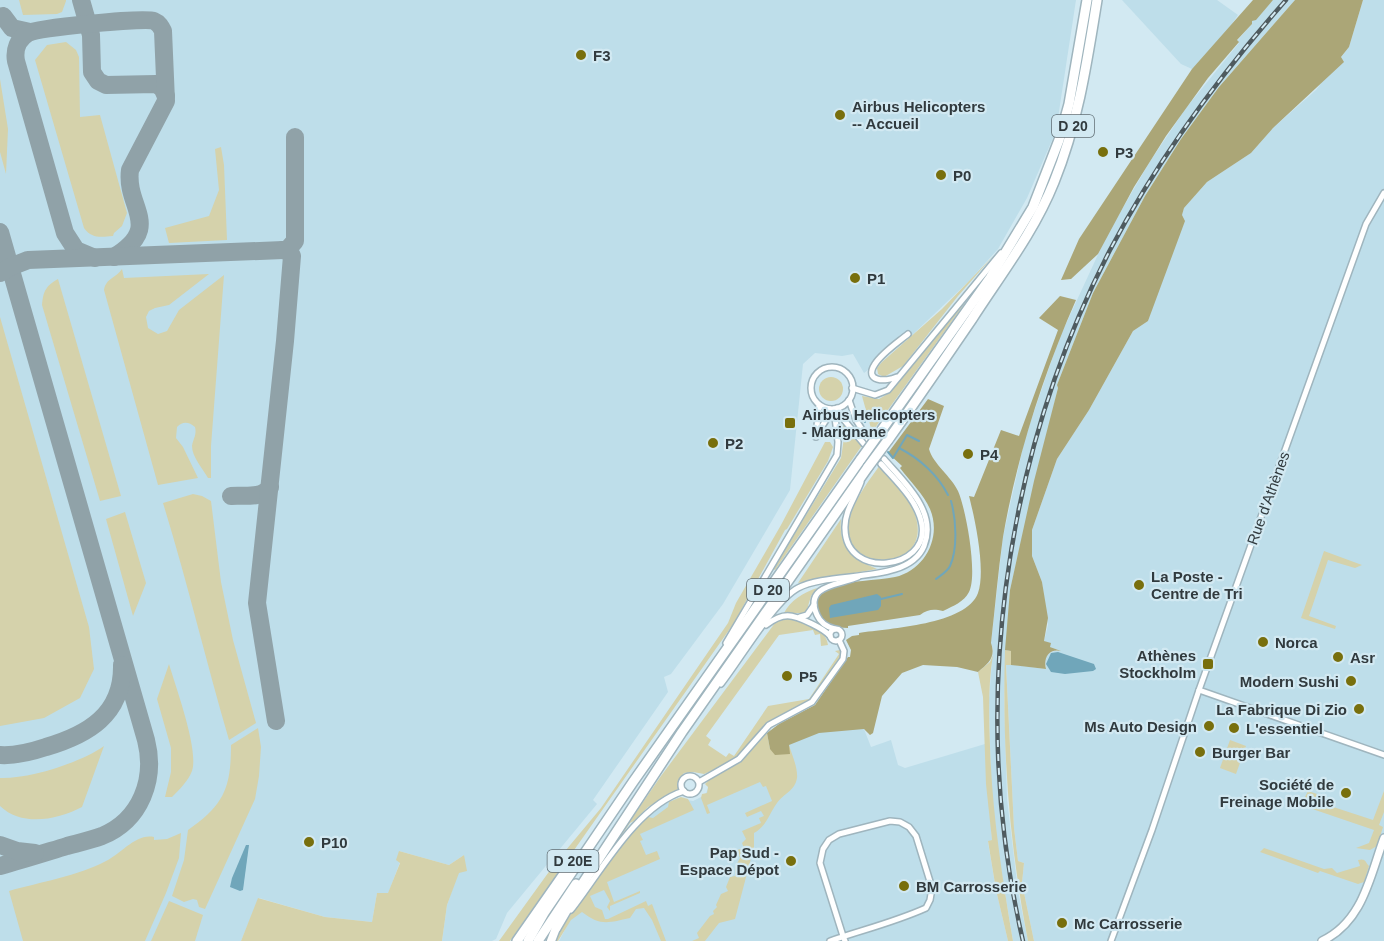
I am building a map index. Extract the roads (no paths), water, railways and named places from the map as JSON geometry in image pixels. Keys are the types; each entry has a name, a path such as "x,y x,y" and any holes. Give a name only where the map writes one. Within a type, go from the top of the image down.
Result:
{"highway":[{"name":"D 20","path":"528,941 544,913 633,782 990,278 1022,226 1046,178 1059,140 1076,76 1087,0"},
{"name":"D 20","path":"538,941 565,899 998,282 1034,224 1045,203 1072,129 1085,78 1097,0"},
{"name":"D 20E","path":"556,928 657,769"},
{"name":"D 20E","path":"517,941 560,878 633,782"}],"main road":[{"name":"D 20E","path":"551,941 556,928"}],"street":[{"name":"Rue d'Athènes","path":"1111,941 1366,224 1384,193"},
{"path":"852,388 870,395 888,390 1022,226"},
{"path":"898,376 884,382 878,381 872,371 879,358 908,334"},
{"path":"823,369 842,370 849,377 852,388 849,399 866,441 834,409 819,405 812,395 811,386 815,376 823,369"},
{"path":"819,405 816,437 834,409 849,399"},
{"path":"676,721 729,638 837,455 838,442 834,409"},
{"path":"682,732 736,665 780,605 797,589 818,580 905,566 923,548 928,535 927,521 922,507 913,493 883,461 910,497 922,524 922,535 917,545 902,560 891,563 868,562 857,556 849,546 845,531 846,519 867,469"},
{"path":"760,630 780,616 807,615 820,590 863,574"},
{"path":"699,782 739,759 769,726 812,702 843,659 844,651 839,640 842,632 828,627 821,621 814,605"},
{"path":"799,617 823,630 835,641 839,640"},
{"path":"830,636 835,629"},
{"path":"1199,690 1384,755"},
{"path":"687,776 699,782 699,788 695,792 689,794 684,791 682,782 687,776"},
{"path":"556,928 639,820 664,800 684,791"},
{"path":"830,941 844,939 926,908 932,888 916,836 905,824 890,821 839,834 829,840 824,849 820,863 844,939"},
{"path":"1322,941 1337,933 1354,915 1365,892 1384,838"}],"waterway":[{"path":"862,417 865,422"},
{"path":"888,452 893,458 907,435 919,441"},
{"path":"899,448 927,468 948,495"},
{"path":"936,579 946,572 953,559 955,525 951,501"},
{"path":"881,599 902,594"}],"railway":[{"path":"1023,941 1007,854 999,766 998,677 1006,588 1021,500 1043,414 1073,331 1110,250 1148,183 1213,89 1286,0"}],"place":[{"name":"F3","path":"581,55"},
{"name":"Airbus Helicopters -- Accueil","path":"840,115"},
{"name":"P3","path":"1103,152"},
{"name":"P0","path":"941,175"},
{"name":"P1","path":"855,278"},
{"name":"Airbus Helicopters - Marignane","path":"790,423"},
{"name":"P2","path":"713,443"},
{"name":"P4","path":"968,454"},
{"name":"La Poste - Centre de Tri","path":"1139,585"},
{"name":"Norca","path":"1263,642"},
{"name":"Asr","path":"1338,657"},
{"name":"Athènes Stockholm","path":"1208,664"},
{"name":"P5","path":"787,676"},
{"name":"Modern Sushi","path":"1351,681"},
{"name":"La Fabrique Di Zio","path":"1359,709"},
{"name":"Ms Auto Design","path":"1209,726"},
{"name":"L'essentiel","path":"1234,728"},
{"name":"Burger Bar","path":"1200,752"},
{"name":"Société de Freinage Mobile","path":"1346,793"},
{"name":"P10","path":"309,842"},
{"name":"Pap Sud - Espace Dépot","path":"791,861"},
{"name":"BM Carrosserie","path":"904,886"},
{"name":"Mc Carrosserie","path":"1062,923"}]}
